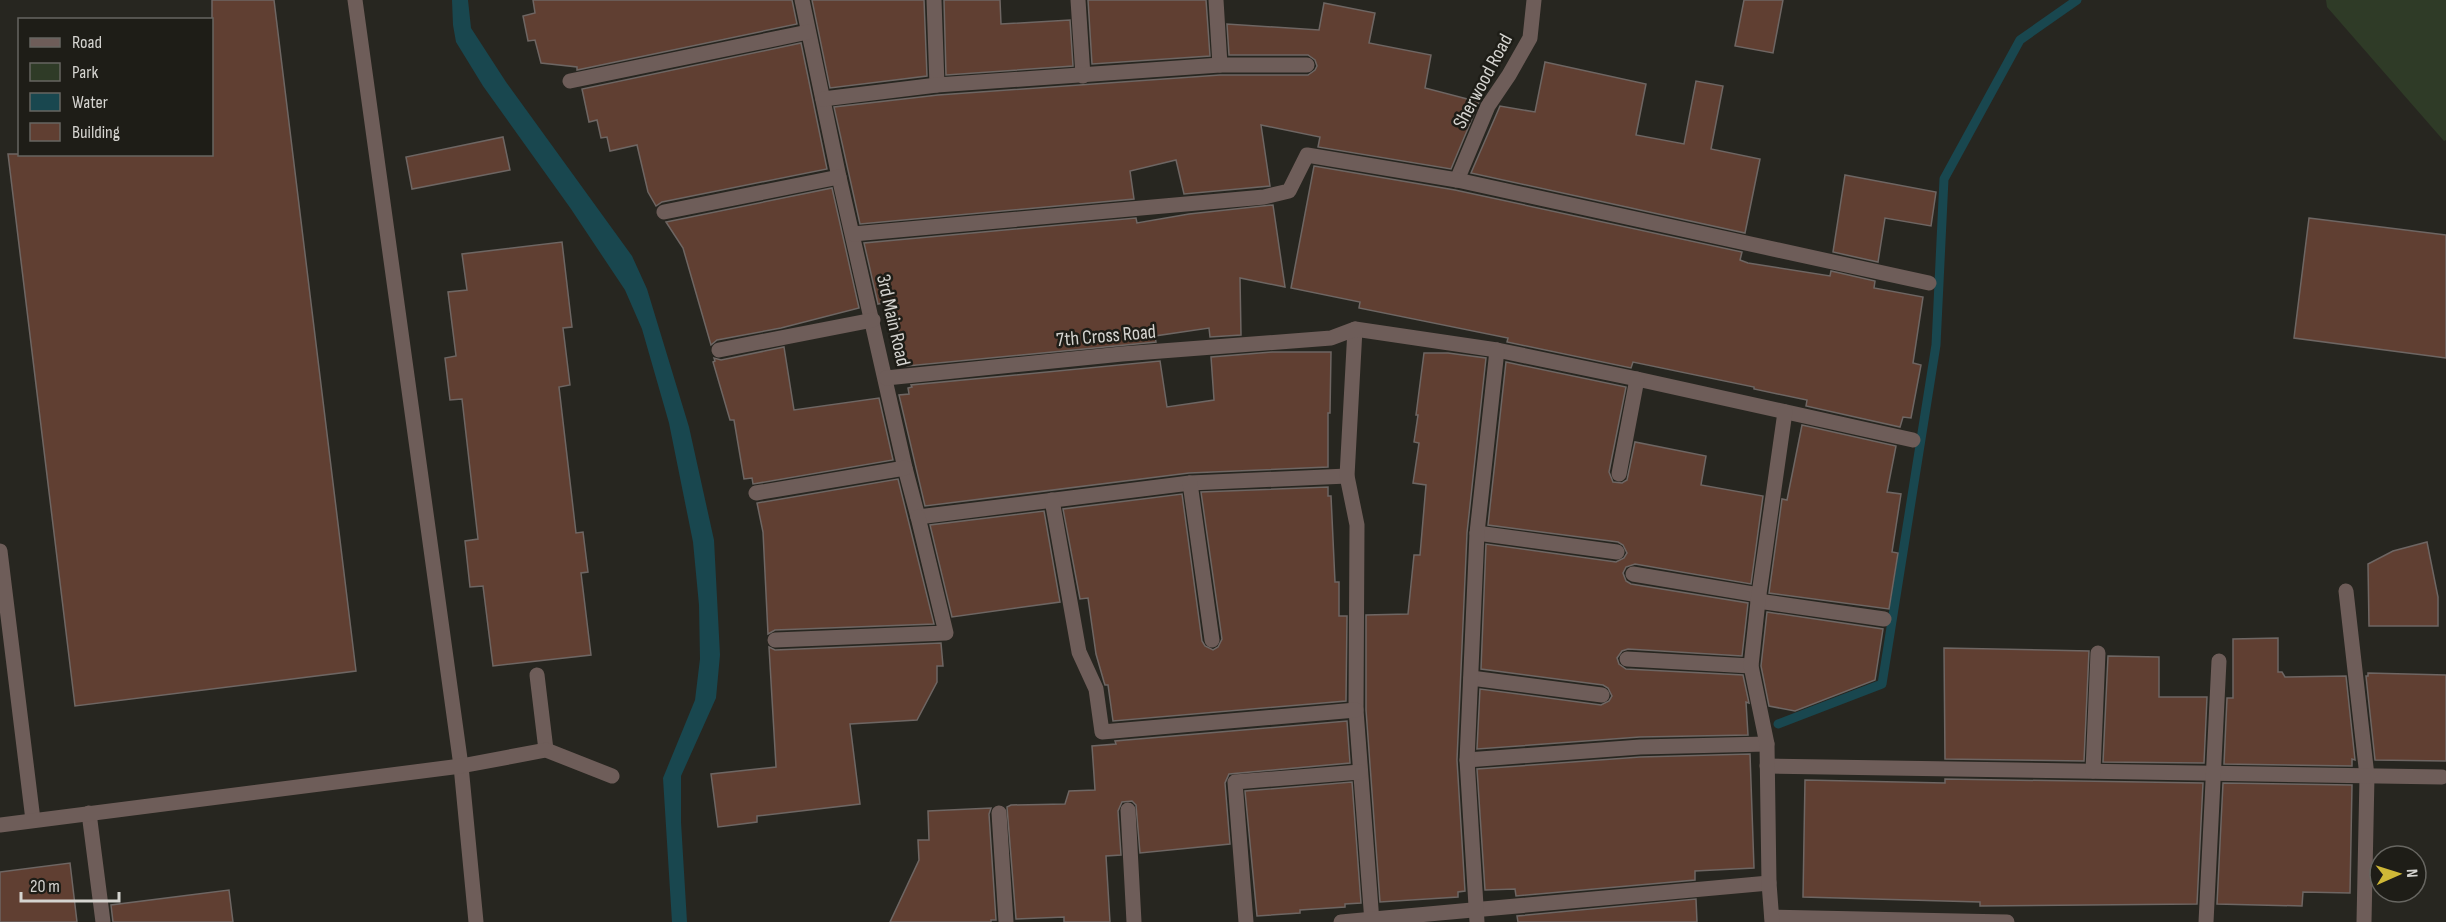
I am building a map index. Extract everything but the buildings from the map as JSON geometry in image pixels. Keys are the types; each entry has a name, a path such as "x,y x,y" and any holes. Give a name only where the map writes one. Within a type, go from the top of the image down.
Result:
{"street":[{"path":"355,0 461,766 476,922"},
{"name":"3rd Main Road","path":"775,640 946,633 905,468 839,177 802,0"},
{"path":"934,0 937,85"},
{"path":"1078,0 1083,75"},
{"path":"1216,0 1220,65"},
{"name":"Sherwood Road","path":"1457,180 1488,106 1530,38 1534,0"},
{"path":"570,81 808,32"},
{"path":"823,99 937,85 1220,65 1307,65"},
{"path":"853,234 1264,197 1289,191 1307,155 1457,180 1929,284"},
{"path":"664,212 839,177"},
{"path":"719,350 873,320"},
{"path":"1371,920 1356,710 1357,525 1347,476 1355,329 1497,350 1913,440"},
{"name":"7th Cross Road","path":"886,378 1122,354 1331,338 1355,329"},
{"path":"1476,916 1467,760 1477,533 1497,350"},
{"path":"1619,474 1637,379"},
{"path":"1785,412 1758,598 1751,666 1767,744 1769,883 1772,919 2007,922"},
{"path":"756,493 905,468"},
{"path":"918,517 1190,483 1347,476"},
{"path":"1190,483 1212,640"},
{"path":"1052,500 1079,652 1096,689 1102,732 1356,710"},
{"path":"1477,533 1617,552"},
{"path":"0,551 33,820"},
{"path":"1633,574 1884,619"},
{"path":"2346,591 2367,776 2364,922"},
{"path":"2093,771 2097,653"},
{"path":"1627,658 1751,666"},
{"path":"2206,922 2219,661"},
{"path":"537,675 546,750"},
{"path":"1471,678 1602,695"},
{"path":"1467,760 1640,747 1767,744"},
{"path":"0,825 461,766 546,750 612,776"},
{"path":"1767,766 2442,777"},
{"path":"1246,922 1235,782 1360,772"},
{"path":"1128,810 1134,922"},
{"path":"89,813 104,922"},
{"path":"999,813 1005,922"},
{"path":"1341,922 1476,916 1769,883"}],"green space":[{"path":"2326,0 2446,0 2446,140 2444,141 2327,7"}],"water":[{"path":"452,0 468,0 471,28 506,82 632,256 647,289 689,427 714,540 720,655 716,698 681,776 681,822 687,922 672,922 663,778 695,700 700,659 699,605 693,542 669,423 642,329 625,290 571,209 483,86 456,42"}],"waterway":[{"path":"1778,724 1882,684 1936,345 1944,179 2020,40 2077,0"}]}
